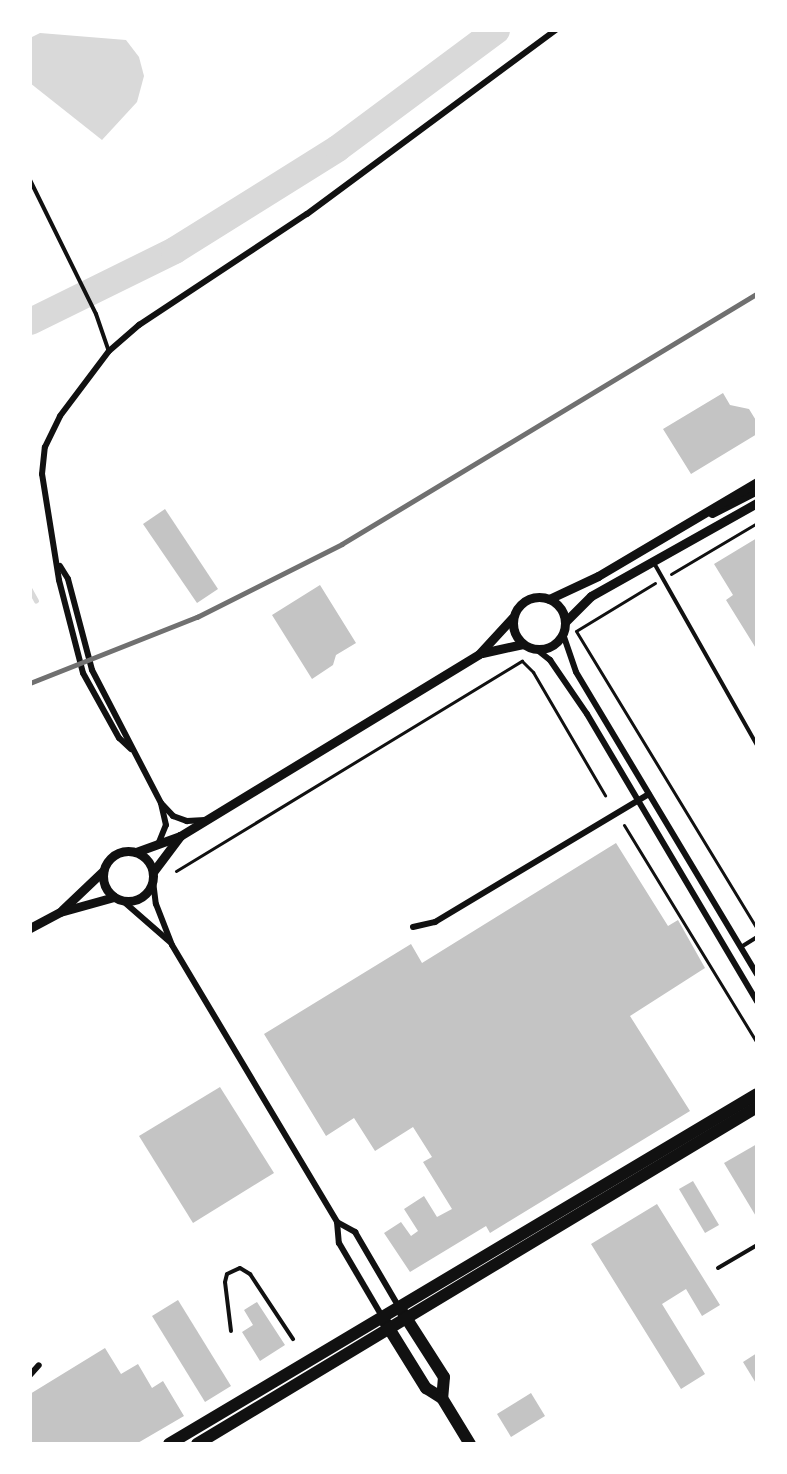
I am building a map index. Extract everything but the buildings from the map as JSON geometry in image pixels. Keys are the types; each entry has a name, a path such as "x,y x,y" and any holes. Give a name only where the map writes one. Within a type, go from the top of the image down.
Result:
{"main road":[{"path":"403,1313 757,1094"},
{"path":"169,1444 386,1323 757,1107"},
{"path":"403,1313 444,1377 442,1398"},
{"path":"386,1323 426,1388 442,1398 470,1444"},
{"path":"197,1444 386,1323"}],"street":[{"path":"158,844 166,825 161,804 131,750 128,736 89,662 68,579 60,565 43,497 43,455 60,416 109,351 152,315 349,184 556,30"},
{"path":"549,599 598,576 757,482"},
{"path":"696,519 724,510 757,490"},
{"path":"536,650 552,646 563,634 566,621 591,596 757,503"},
{"path":"30,928 60,912 103,871 115,854 136,852 180,836 479,654 513,617 523,602 540,597 549,599 559,605 566,621"},
{"path":"513,617 514,632 523,644 550,660 587,714 757,1002"},
{"path":"563,634 576,672 757,974"},
{"path":"479,654 523,644"},
{"path":"413,927 435,922 649,794"},
{"path":"161,804 173,816 187,821 206,820"},
{"path":"60,912 119,899 138,899 180,836"},
{"path":"136,852 147,860 153,877 156,904 172,945 337,1222 339,1243 386,1323"},
{"path":"103,871 105,886 172,945"},
{"path":"337,1222 356,1232 403,1313"},
{"path":"30,1375 39,1365"}],"lane":[{"path":"30,180 96,314 109,351"},
{"path":"652,560 757,745"},
{"path":"741,947 757,937"},
{"path":"718,1268 757,1245"},
{"path":"231,1331 225,1282 227,1274 240,1268 250,1274 293,1339"}],"path":[{"path":"576,631 757,930"},
{"path":"176,871 522,661 533,672 605,795"},
{"path":"624,825 757,1043"}],"shaded area":[{"path":"40,33 126,40 139,57 144,76 137,102 102,140 30,83 30,38"}],"waterway":[{"path":"30,321 174,250 337,148 496,30"},
{"path":"30,589 36,600"}],"railway":[{"path":"30,683 197,617 342,544 757,294"}]}
